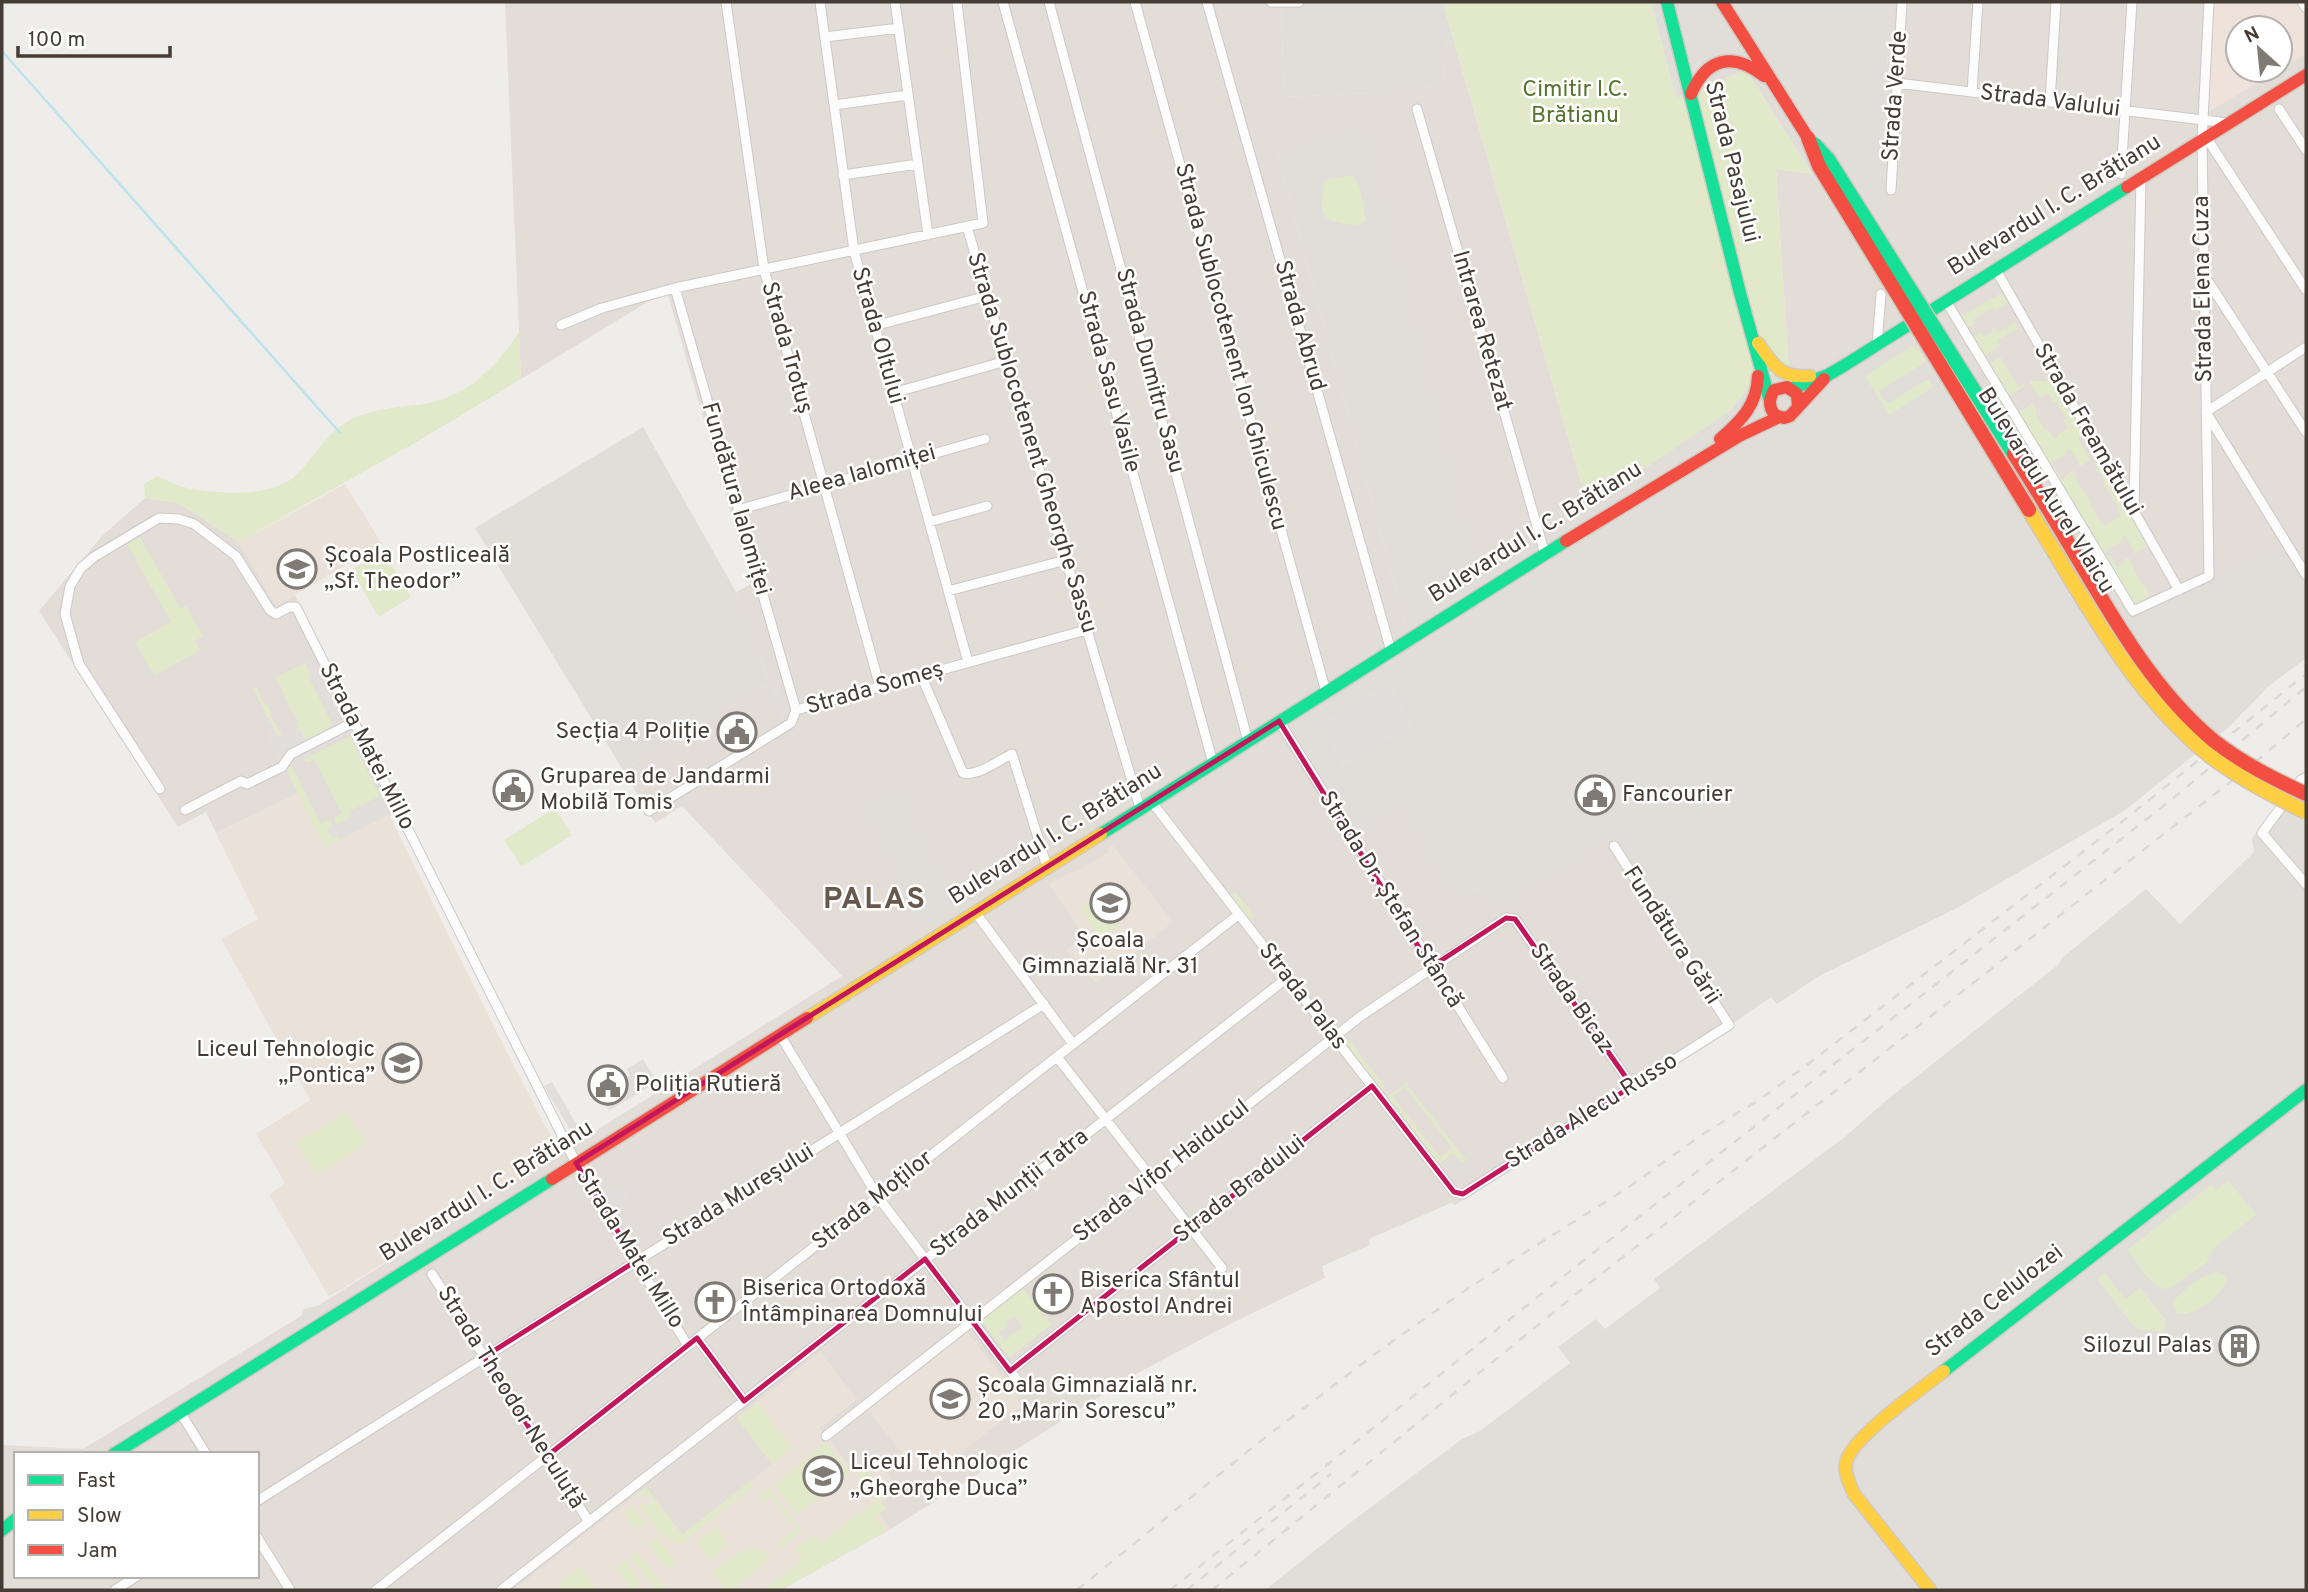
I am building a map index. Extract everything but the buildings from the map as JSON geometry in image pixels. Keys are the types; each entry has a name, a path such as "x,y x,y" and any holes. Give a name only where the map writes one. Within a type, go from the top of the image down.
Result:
{"main road":[{"name":"Strada Pasajului","path":"1667,2 1769,401"},
{"name":"Bulevardul Aurel Vlaicu","path":"1722,2 1808,138 1826,178 2092,611 2149,694 2199,746 2229,769 2306,812"},
{"path":"1691,94 1699,75 1705,69 1725,61 1746,63 1775,86"},
{"name":"Bulevardul I. C. Brătianu","path":"1789,388 1828,375 1845,365 2306,75"},
{"name":"Bulevardul Aurel Vlaicu","path":"1808,138 1828,159 2106,604 2163,688 2211,738 2267,776 2306,794"},
{"name":"Strada Pasajului","path":"1751,333 1766,362 1789,388"},
{"path":"1751,333 1775,366 1791,377 1808,377 1845,365"},
{"path":"1688,466 1736,425 1756,399 1758,379 1751,333"},
{"name":"Bulevardul I. C. Brătianu","path":"1798,407 1828,375"},
{"path":"1778,388 1789,388 1798,398 1798,407 1792,415 1779,417 1771,412 1769,401 1778,388"},
{"name":"Bulevardul I. C. Brătianu","path":"1739,436 1769,401"},
{"name":"Bulevardul I. C. Brătianu","path":"117,1452 1545,554 1739,436 1779,417"},
{"name":"Strada Celulozei","path":"1930,1590 1854,1494 1847,1481 1844,1461 1856,1444 2046,1290 2306,1090"}],"street":[{"name":"Strada Trotuș","path":"726,2 764,269 880,687"},
{"name":"Strada Oltului","path":"820,2 853,251 968,662"},
{"path":"895,2 928,235"},
{"name":"Strada Sublocotenent Gheorghe Sassu","path":"957,2 982,223 967,227 1086,629 1145,805"},
{"name":"Strada Sasu Vasile","path":"1003,2 1213,763"},
{"name":"Strada Dumitru Sasu","path":"1049,2 1248,740"},
{"name":"Strada Sublocotenent Ion Ghiculescu","path":"1135,2 1326,692"},
{"name":"Strada Abrud","path":"1207,2 1391,651"},
{"path":"1271,2 1299,2"},
{"name":"Strada Verde","path":"1891,190 1902,2"},
{"path":"1972,92 1978,2"},
{"path":"2050,102 2056,2"},
{"path":"2121,174 2132,2"},
{"name":"Strada Elena Cuza","path":"2179,590 2209,576 2202,120 2209,2"},
{"path":"2302,2 2306,8"},
{"path":"825,37 899,28"},
{"name":"Strada Valului","path":"1897,83 2228,123"},
{"path":"834,105 908,94"},
{"name":"Intrarea Retezat","path":"1418,108 1545,554"},
{"path":"2279,109 2306,150"},
{"path":"2204,139 2306,290"},
{"path":"843,175 918,164"},
{"path":"2134,512 2141,178"},
{"path":"561,325 603,308 675,288 967,227"},
{"name":"Strada Freamătului","path":"1996,270 2179,590"},
{"path":"2204,274 2306,432"},
{"name":"Fundătura Ialomiței","path":"675,288 796,710"},
{"path":"1877,344 1881,294"},
{"path":"874,326 987,296"},
{"path":"1946,301 2133,611 2179,590"},
{"path":"2306,347 2206,412 2306,575"},
{"path":"893,393 1006,361"},
{"name":"Aleea Ialomiței","path":"738,510 985,439"},
{"path":"929,522 987,506"},
{"name":"Strada Matei Millo","path":"160,789 79,664 65,614 70,586 81,568 94,557 159,518 179,519 194,524 236,556 270,610 276,614 289,607 296,607 576,1163 688,1346"},
{"path":"948,591 1066,560"},
{"name":"Strada Someș","path":"649,811 791,723 796,710 1086,629"},
{"path":"921,675 963,773 969,775 1012,754 1047,867"},
{"path":"184,810 241,781 247,784 282,767 291,754 354,722"},
{"name":"Strada Dr. Ștefan Stâncă","path":"1279,722 1503,1078"},
{"path":"2306,777 2262,833 2306,884"},
{"name":"Strada Palas","path":"1145,805 1238,915 1454,1192"},
{"name":"Fundătura Gării","path":"1614,846 1728,1025"},
{"path":"975,912 1073,1044"},
{"name":"Strada Moților","path":"376,1590 1238,915"},
{"name":"Strada Vifor Haiducul","path":"827,1436 1334,1037 1431,967 1506,918"},
{"name":"Strada Bicaz","path":"1506,918 1515,919 1632,1086"},
{"name":"Strada Munții Tatra","path":"501,1590 1287,978"},
{"name":"Strada Mureșului","path":"259,1500 1044,1004"},
{"name":"Strada Alecu Russo","path":"1454,1192 1463,1194 1728,1025"},
{"path":"780,1035 878,1197 1024,1389"},
{"path":"1057,1057 1222,1268"},
{"name":"Strada Bradului","path":"1010,1371 1372,1086"},
{"name":"Strada Theodor Neculuță","path":"432,1274 589,1522"},
{"name":"Strada Matei Millo","path":"697,1338 744,1401"},
{"path":"180,1412 205,1452"},
{"path":"259,1540 290,1590"},
{"path":"115,1590 134,1578"}],"highlighted area":[{"path":"1279,721 1431,967 1506,918 1515,919 1632,1086 1463,1194 1454,1192 1372,1086 1010,1371 925,1259 744,1401 697,1338 547,1456 484,1357 636,1261 576,1163"}],"shaded area":[{"path":"505,2 1281,2 1284,97 1391,92 1443,85 1447,40 1454,41 1588,507 1479,580 1364,125 1277,154 1406,627 1276,707 1356,834 1398,807 1454,899 1477,888 1497,911 1615,836 1734,1027 1455,1205 1451,1203 1369,1239 1370,1245 1322,1266 1325,1278 1134,1375 891,1529 781,1590 2,1590 2,1445 83,1449 301,1316 304,1309 319,1305 842,976 682,806 655,823 623,770 760,688 770,685 736,592 751,584 668,295 651,300 521,379"},
{"path":"1281,2 1443,2 1454,41 1447,40 1443,85 1391,92 1284,97"},
{"path":"1651,2 1891,2 1880,181 1894,213 1853,238 1746,70 1676,99"},
{"path":"1891,2 2306,2 2306,588 2284,547 2127,618 1928,296 1803,374 1789,372 1776,169 1812,174 1853,238 1880,181"},
{"path":"2213,2 2300,2 2306,13 2306,54 2294,61 2294,14 2224,14 2224,84 2256,84 2203,115"},
{"path":"1364,124 1479,579 1731,410 1748,388 1781,368 1803,374 1928,296 2127,618 2284,546 2306,588 2306,658 2269,686 2229,727 2124,811 1955,909 1819,976 1777,1004 1771,997 1732,1024 1615,836 1497,911 1477,888 1454,899 1398,807 1356,834 1276,707 1406,627 1277,154"},
{"path":"643,427 736,592 770,685 760,688 623,770 475,528"},
{"name":"Școala Postliceală „Sf. Theodor”","path":"345,484 382,544 276,606 239,542"},
{"path":"145,498 179,503 239,542 276,605 295,595 404,808 325,847 297,794 216,833 206,812 178,827 39,611 101,537"},
{"path":"312,659 349,734 294,763 291,758 279,764 266,739 271,737 263,722 269,719 278,737 298,727 305,740 335,725 305,663"},
{"path":"1388,681 1415,724 1343,768 1316,725"},
{"path":"779,682 788,720 782,724 770,685"},
{"path":"2306,770 2306,1590 1265,1590 1462,1439 1480,1431 1570,1363 1558,1347 1596,1319 1605,1329 1660,1288 1654,1279 1845,1137 1883,1103 2058,965 2063,957 2146,889 2180,924 2254,852 2252,838"},
{"path":"899,785 957,905 918,926 864,806"},
{"name":"Liceul Tehnologic „Pontica”","path":"298,793 325,847 389,814 560,1154 329,1297 269,1195 285,1183 256,1134 310,1100 221,939 258,919 216,833"},
{"path":"381,798 389,814 340,839 338,835 332,838 328,830 352,818 350,813"},
{"name":"Școala Gimnazială Nr. 31","path":"1113,846 1173,922 1096,983 1066,950 1084,937 1049,884 1072,871 1074,873 1109,852 1108,849"},
{"path":"643,1059 657,1082 609,1111 596,1089 611,1079 615,1085 630,1075 627,1069"},
{"path":"552,1082 582,1134 575,1138 544,1086"},
{"path":"1453,1152 1469,1171 1458,1180 1442,1161"},
{"path":"621,1184 632,1201 615,1212 604,1194"},
{"name":"Școala Gimnazială nr. 20 „Marin Sorescu”","path":"967,1332 1015,1393 1021,1406 933,1474 926,1465 917,1472 868,1410"},
{"name":"Liceul Tehnologic „Gheorghe Duca”","path":"820,1352 857,1399 820,1428 853,1470 876,1453 882,1462 880,1464 899,1488 881,1503 886,1509 880,1514 891,1529 781,1590 513,1590 646,1487 683,1535 772,1464 737,1418"}],"green space":[{"name":"Cimitir I.C. Brătianu","path":"1443,2 1651,2 1676,98 1746,70 1812,174 1776,169 1789,372 1781,368 1748,388 1731,410 1588,507"},
{"path":"1352,175 1359,185 1366,221 1353,225 1329,219 1322,206 1323,183 1328,179"},
{"path":"2002,293 2008,303 1996,310 1994,307 1974,319 1975,323 1966,328 1960,317"},
{"path":"2016,322 2019,328 1997,340 2000,346 1983,356 1971,337 1981,332 1984,337 1994,328 1997,333"},
{"path":"519,332 521,379 420,440 239,542 179,503 145,498 144,484 157,476 188,488 217,492 260,491 285,483 303,468 329,436 346,422 373,412 424,404 454,395 491,368"},
{"path":"1915,344 1926,362 1879,391 1887,404 1928,379 1933,387 1889,415 1865,376"},
{"path":"2000,357 2018,387 2024,384 2025,386 2008,396 2020,412 2032,403 2045,430 2048,430 2054,439 2068,428 2064,420 2066,418 2056,401 2053,402 2048,393 2039,398 2029,381 2052,381 2085,435 2078,439 2090,460 2081,466 2070,449 2050,464 2052,469 2055,468 2062,480 2073,470 2076,476 2074,478 2105,525 2121,516 2118,510 2120,509 2103,484 2105,482 2095,465 2100,461 2147,546 2136,553 2125,536 2122,541 2105,551 2117,567 2128,557 2142,585 2144,584 2150,594 2135,605 1987,365"},
{"path":"140,537 180,608 186,606 203,636 195,641 200,650 154,676 135,642 171,622 127,544"},
{"path":"383,551 411,597 379,617 351,570"},
{"path":"305,663 311,676 309,678 333,726 305,740 278,681 274,678"},
{"path":"258,686 265,706 267,705 272,715 270,716 282,735 278,738 253,689"},
{"path":"350,736 380,796 350,811 352,817 337,825 334,818 342,814 314,759 306,762 304,759"},
{"path":"292,766 321,824 330,820 333,827 328,830 332,838 338,835 340,839 325,847 286,769"},
{"path":"555,808 572,835 521,867 504,840"},
{"path":"1236,892 1255,917 1249,921 1230,896"},
{"path":"1100,894 1119,926 1099,938 1080,906"},
{"path":"1347,1038 1385,1086 1381,1089 1344,1041"},
{"path":"1406,1083 1466,1160 1462,1163 1453,1153 1439,1164 1387,1097","holes":["1405,1087 1452,1148 1440,1157 1393,1097"]},
{"path":"346,1112 367,1143 317,1175 296,1143"},
{"path":"2228,1180 2256,1215 2211,1250 2213,1252 2207,1257 2210,1260 2169,1289 2157,1285 2127,1250 2211,1185 2217,1190"},
{"path":"2219,1272 2226,1276 2227,1281 2213,1299 2193,1312 2178,1314 2174,1310 2173,1303 2187,1288 2206,1276"},
{"path":"2105,1273 2125,1299 2140,1288 2166,1320 2162,1332 2139,1329 2130,1322 2097,1279"},
{"path":"1023,1288 1052,1324 1010,1357 981,1321","holes":["1015,1316 1023,1327 1004,1341 998,1333 1007,1326 1005,1323"]},
{"path":"757,1402 792,1448 772,1464 737,1418"},
{"path":"826,1442 850,1472 797,1515 773,1485"},
{"path":"869,1466 873,1469 868,1473 884,1494 897,1485 899,1488 881,1502 886,1509 875,1517 886,1531 781,1590 758,1590 763,1587 765,1589 802,1560 795,1550 814,1535 821,1543 876,1501 856,1476"},
{"path":"750,1481 754,1486 682,1543 663,1535 639,1506 643,1503 646,1506 652,1501 647,1494 644,1496 641,1493 632,1498 646,1487 682,1535"},
{"path":"768,1488 802,1531 780,1549 776,1545 796,1529 771,1497 764,1502 759,1496"},
{"path":"632,1506 646,1524 638,1531 623,1513"},
{"path":"716,1526 729,1544 710,1560 696,1542"},
{"path":"657,1537 676,1564 668,1570 648,1544"},
{"path":"756,1549 763,1551 769,1559 738,1584 742,1590 727,1590 712,1572 738,1554"},
{"path":"636,1551 667,1590 656,1590 630,1557"},
{"path":"625,1561 640,1585 633,1590 624,1590 629,1585 616,1568"},
{"path":"579,1567 596,1589 563,1590 558,1584"}],"waterway":[{"path":"2,51 340,433"}],"railway":[{"path":"1077,1590 1258,1443 1383,1348 1470,1287 1626,1189 1803,1068 2124,820 2306,674"},
{"path":"1170,1590 1579,1264 2171,800 2306,687"},
{"path":"1212,1590 1591,1282 2252,765 2306,719"},
{"path":"1187,1590 1331,1474"}],"traffic: fast":[{"path":"1667,2 1769,398"},
{"path":"1814,144 1828,159 2014,454"},
{"path":"1790,389 1828,375 1845,365 2127,187"},
{"path":"1101,834 1566,541"},
{"path":"1944,1371 2306,1090"},
{"path":"117,1452 552,1179"},
{"path":"2,1530 14,1521"}],"traffic: slow":[{"path":"1758,343 1768,358 1785,373 1810,376"},
{"path":"2029,510 2088,608 2131,672 2155,702 2209,755 2256,786 2306,812"},
{"path":"807,1018 1101,834"},
{"path":"1930,1590 1854,1494 1846,1463 1850,1453 1873,1427 1944,1371"}],"traffic: jam":[{"path":"1722,2 1808,138"},
{"path":"1691,94 1705,72 1722,62 1742,63 1764,76"},
{"path":"2127,187 2306,75"},
{"path":"1808,138 1819,166 2029,510"},
{"path":"1720,439 1735,426 1751,404 1758,376"},
{"path":"1798,407 1797,394 1787,387 1774,390 1770,400 1771,409 1775,415 1784,418 1790,416 1824,379"},
{"path":"1566,541 1739,436 1779,417"},
{"path":"2014,454 2120,629 2172,700 2225,749 2258,770 2306,794"},
{"path":"552,1179 807,1018"}],"place":[{"name":"Școala Postliceală „Sf. Theodor”","path":"297,569"},
{"name":"Secția 4 Poliție","path":"737,732"},
{"name":"Gruparea de Jandarmi Mobilă Tomis","path":"513,790"},
{"name":"Fancourier","path":"1595,795"},
{"name":"Școala Gimnazială Nr. 31","path":"1110,903"},
{"name":"Liceul Tehnologic „Pontica”","path":"402,1063"},
{"name":"Poliția Rutieră","path":"608,1085"},
{"name":"Biserica Sfântul Apostol Andrei","path":"1053,1294"},
{"name":"Biserica Ortodoxă Întâmpinarea Domnului","path":"715,1302"},
{"name":"Silozul Palas","path":"2239,1346"},
{"name":"Școala Gimnazială nr. 20 „Marin Sorescu”","path":"950,1399"},
{"name":"Liceul Tehnologic „Gheorghe Duca”","path":"823,1476"}],"district":[{"name":"PALAS","path":"875,900"}]}
